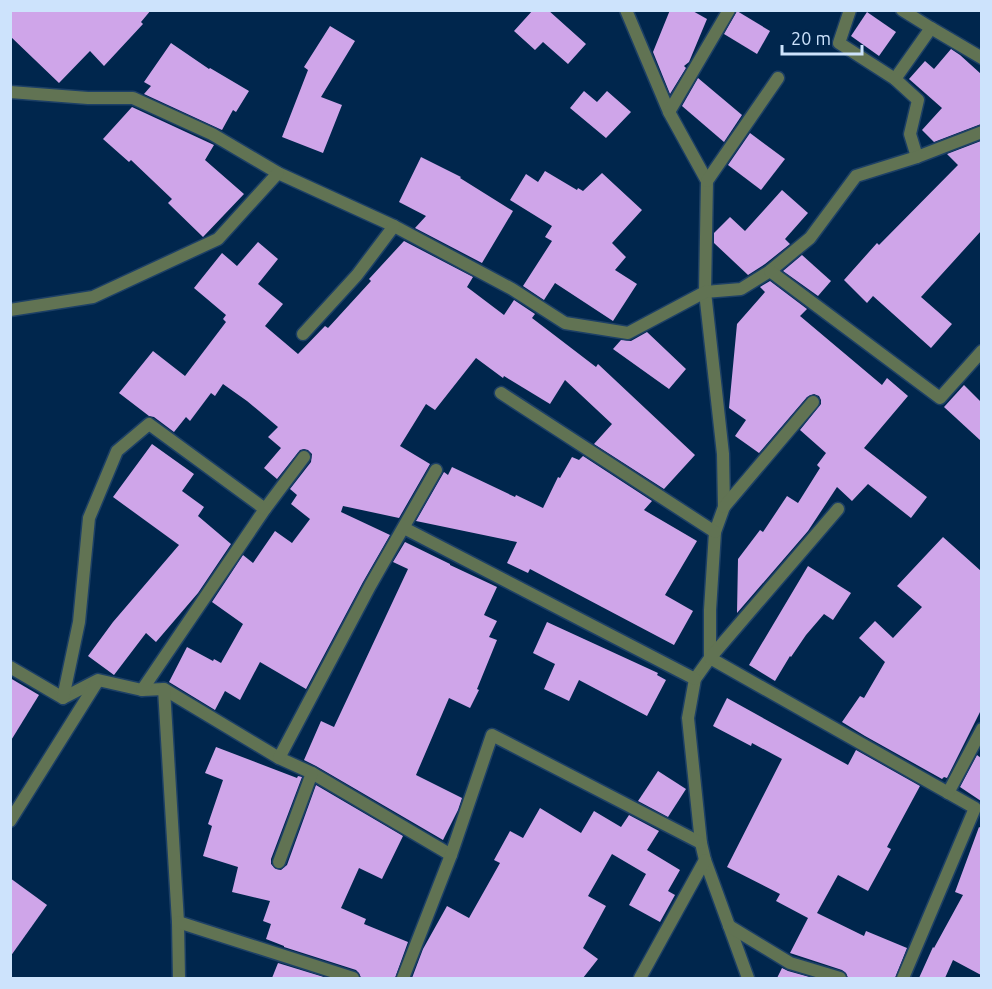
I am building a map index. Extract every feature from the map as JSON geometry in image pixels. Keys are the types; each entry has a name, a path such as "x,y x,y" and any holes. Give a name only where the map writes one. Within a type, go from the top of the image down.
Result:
{"street":[{"path":"626,10 669,112 707,181 705,292 723,454 724,507"},
{"path":"669,112 729,10"},
{"path":"850,10 839,43 895,79 918,100 910,134 917,157"},
{"path":"902,10 981,58"},
{"path":"895,79 931,27"},
{"path":"707,181 778,78"},
{"path":"10,92 88,98 133,98 212,134 278,173 394,226 512,290 565,323 628,333 705,292 741,289 770,271 810,238 856,176 917,157 981,132"},
{"path":"10,310 93,297 218,239 278,173"},
{"path":"303,334 357,275 394,226"},
{"path":"770,271 940,398 981,351"},
{"path":"501,393 715,532"},
{"path":"710,657 710,610 715,532 724,507 813,402"},
{"path":"63,698 79,622 88,518 117,451 149,424 265,508"},
{"path":"142,690 265,508 304,457"},
{"path":"279,758 370,586 436,470"},
{"path":"748,978 705,860 701,843 688,718 695,679 710,657 838,509"},
{"path":"404,528 695,679"},
{"path":"710,657 975,808 903,978"},
{"path":"10,667 63,698"},
{"path":"63,698 98,680 142,690 164,689 279,758 312,773 451,855"},
{"path":"10,821 98,680"},
{"path":"164,689 178,922 179,978"},
{"path":"948,793 981,729"},
{"path":"403,978 451,855 492,735 701,843"},
{"path":"279,862 312,773"},
{"path":"640,978 705,860"},
{"path":"178,922 353,978"},
{"path":"729,926 790,963 840,978"}],"building":[{"path":"10,10 151,10 141,22 143,24 104,66 90,51 59,83 10,36"},
{"path":"533,10 548,10 586,44 568,64 543,42 535,50 514,31"},
{"path":"670,10 691,10 707,19 689,62 684,66 686,68 670,94 653,52"},
{"path":"737,11 770,31 757,54 724,34"},
{"path":"867,12 896,32 879,56 851,36"},
{"path":"330,26 355,41 321,97 342,105 323,153 282,137 308,70 304,67"},
{"path":"171,43 209,69 249,91 236,112 233,110 222,130 144,94 151,86 144,82"},
{"path":"951,49 981,74 981,124 934,142 922,130 942,108 909,79 925,61 934,69"},
{"path":"698,78 742,115 724,142 682,106"},
{"path":"584,91 597,102 607,91 631,112 606,138 570,108"},
{"path":"132,107 214,145 205,160 244,194 203,237 168,203 172,199 131,160 129,162 103,139"},
{"path":"750,133 785,159 761,190 728,165"},
{"path":"981,141 981,231 921,297 952,324 931,348 873,296 867,303 844,280 877,243 879,245 958,165 947,154"},
{"path":"421,157 461,177 513,211 482,263 415,228 426,216 399,202"},
{"path":"545,171 577,190 578,188 583,191 602,173 642,210 612,243 626,257 615,270 637,284 613,321 555,283 544,300 523,286 552,241 545,237 552,226 510,200 526,174 538,182"},
{"path":"782,190 808,213 785,239 790,244 748,275 714,243 714,233 730,217 745,231"},
{"path":"404,241 473,277 467,287 504,315 514,300 535,314 532,318 596,367 598,364 695,455 664,489 594,444 612,424 565,380 550,404 504,376 503,378 476,358 435,410 426,404 400,446 430,464 399,518 343,506 341,512 390,535 306,689 260,662 240,700 225,691 215,710 169,682 187,647 221,663 243,624 212,602 243,555 253,563 275,531 292,543 310,519 291,504 297,495 290,489 311,462 312,454 308,450 300,450 277,479 264,468 281,448 268,437 278,427 223,384 215,396 211,393 190,421 186,417 174,432 119,393 153,351 185,376 226,322 223,319 226,315 194,288 222,253 237,266 258,242 278,259 258,284 283,304 265,326 298,354 325,326 328,328"},
{"path":"802,255 831,281 818,296 783,271"},
{"path":"770,281 807,309 800,316 882,385 887,378 908,396 864,448 927,497 911,518 868,484 852,501 837,487 808,531 737,613 738,559 760,530 763,532 787,496 798,503 820,468 817,465 826,453 800,430 821,404 819,396 814,394 807,397 759,453 735,436 746,420 729,408 737,324 765,292 760,287"},
{"path":"647,332 686,369 669,389 613,349 621,340 631,341"},
{"path":"964,385 981,402 981,441 944,407"},
{"path":"152,444 194,474 182,491 204,507 198,516 231,544 198,593 156,642 146,633 114,675 88,656 113,622 179,545 113,497"},
{"path":"583,456 652,501 644,510 697,541 665,595 693,611 674,645 530,569 528,573 507,563 517,542 416,521 444,472 448,475 452,467 543,508 558,477 560,478 572,457 579,460"},
{"path":"943,537 981,571 981,710 947,778 942,779 842,722 860,696 864,698 885,662 859,638 875,621 893,638 922,607 897,586"},
{"path":"405,542 497,587 484,615 497,621 489,637 497,640 477,689 479,690 470,708 449,698 416,775 462,798 443,840 304,760 321,721 334,727 408,569 393,562"},
{"path":"808,566 851,593 833,620 824,614 790,656 775,681 749,665"},
{"path":"547,622 658,673 657,675 666,680 647,716 579,680 569,701 544,689 555,664 533,653"},
{"path":"10,678 39,695 10,742"},
{"path":"727,698 848,765 856,750 920,786 887,847 891,849 868,891 838,875 817,913 864,936 866,931 907,948 895,978 848,978 842,970 790,953 808,918 776,901 780,894 727,867 782,759 713,726"},
{"path":"216,747 297,778 302,777 271,859 271,864 276,869 281,870 287,865 316,785 403,836 382,879 359,868 341,908 366,919 364,924 408,942 395,978 361,978 356,970 266,939 271,924 263,921 270,901 232,892 238,867 203,856 212,826 208,824 223,780 205,773"},
{"path":"977,755 981,758 981,801 960,787"},
{"path":"658,771 686,789 668,817 638,801"},
{"path":"540,808 581,833 594,811 621,827 629,815 659,831 647,850 680,870 668,891 675,895 660,922 629,905 646,874 612,854 588,896 606,906 583,948 598,959 583,978 412,978 423,949 447,906 469,918 500,863 494,860 510,831 523,838"},
{"path":"979,827 981,828 981,975 953,960 945,978 919,978 933,947 963,895 955,892"},
{"path":"10,878 47,905 10,957"},
{"path":"278,963 327,978 272,978"},
{"path":"782,968 788,971 813,978 777,978"}]}
